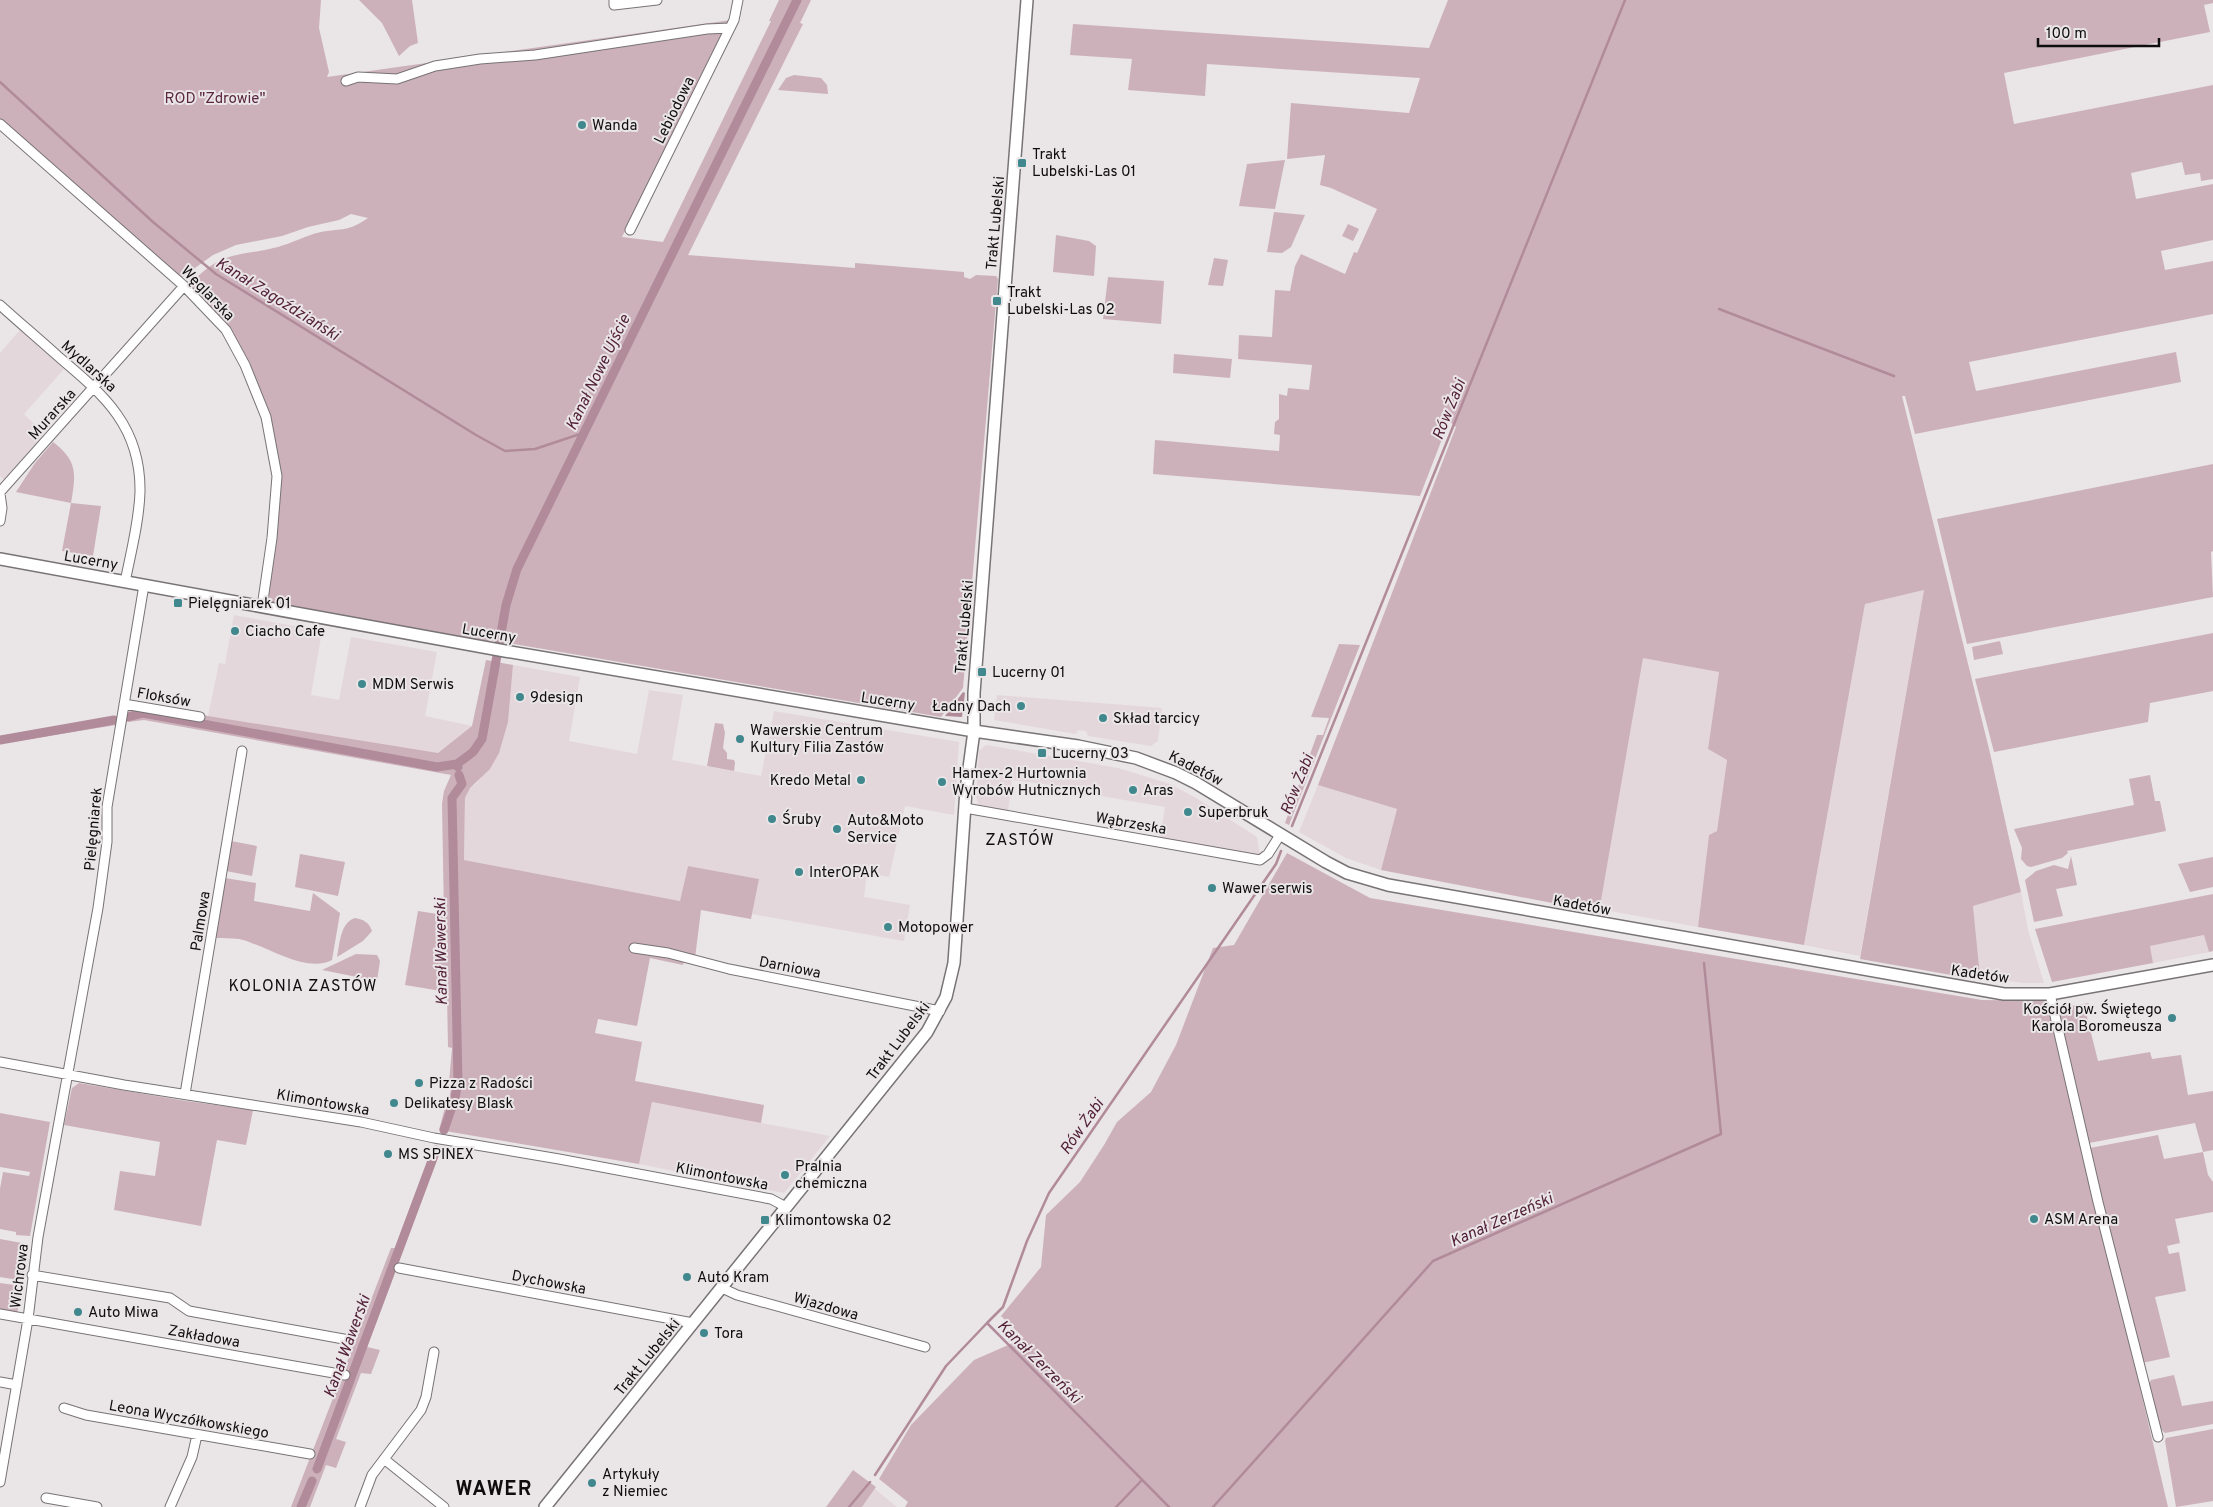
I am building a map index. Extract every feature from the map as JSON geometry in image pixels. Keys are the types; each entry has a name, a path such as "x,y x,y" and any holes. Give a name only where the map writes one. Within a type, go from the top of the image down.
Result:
{"street":[{"path":"614,0 614,5 657,0"},
{"name":"Lebiodowa","path":"630,230 734,20 738,0"},
{"name":"Trakt Lubelski","path":"545,1507 927,1032 940,1011 948,991 954,963 965,808 974,731 974,692 1027,0"},
{"path":"346,81 358,77 396,79 434,66 480,59 536,55 707,29 730,28"},
{"name":"Węglarska","path":"0,124 184,286 226,330 246,365 266,417 277,476 273,528 262,606"},
{"name":"Murarska","path":"0,493 184,286"},
{"name":"Mydlarska","path":"0,305 94,387 116,410 126,428 137,459 139,502 125,582"},
{"path":"0,493 2,508 0,521"},
{"name":"Lucerny","path":"0,559 505,652 974,731"},
{"name":"Pielęgniarek","path":"68,1075 103,875 107,842 107,807 144,585"},
{"name":"Floksów","path":"124,704 200,717"},
{"name":"Kadetów","path":"974,731 1070,745 1155,765 1196,783 1326,862 1348,873 1388,885 1986,992 2050,994 2213,965"},
{"name":"Palmowa","path":"185,1094 242,751"},
{"name":"Wąbrzeska","path":"965,808 1260,860 1268,854 1280,835"},
{"name":"Darniowa","path":"634,948 668,953 729,969 940,1011"},
{"path":"2050,994 2098,1202 2158,1437"},
{"name":"Klimontowska","path":"0,1062 68,1075 361,1122 434,1138 771,1199 786,1207"},
{"name":"Wichrowa","path":"0,1482 2,1460 28,1319 32,1275 68,1075"},
{"name":"Dychowska","path":"399,1268 694,1324"},
{"path":"32,1275 170,1298 189,1311 349,1340"},
{"name":"Wjazdowa","path":"722,1288 737,1295 925,1347"},
{"name":"Zakładowa","path":"0,1314 345,1375"},
{"path":"360,1507 372,1475 421,1410 426,1397 434,1352"},
{"path":"0,1382 17,1385"},
{"name":"Leona Wyczółkowskiego","path":"64,1408 86,1415 310,1454"},
{"path":"170,1507 192,1457 197,1435"},
{"path":"384,1459 444,1507"},
{"path":"46,1498 96,1507"}],"shaded area":[{"path":"20,330 64,369 24,414 44,434 4,480 0,476 0,353"},
{"path":"1924,590 1860,956 1804,945 1865,604"},
{"path":"234,615 322,631 311,695 339,700 351,637 437,652 425,716 472,726 438,754 208,716 219,663 225,664"},
{"path":"1643,657 1719,672 1708,749 1727,760 1717,831 1709,835 1698,927 1599,909"},
{"path":"513,665 580,677 569,741 637,754 649,690 683,695 672,760 761,776 774,711 959,742 954,815 905,806 889,877 867,873 864,897 910,905 904,941 752,914 758,879 688,866 680,901 464,860 465,798 470,788 478,782 508,722"},
{"path":"963,692 965,693 962,717 945,716"},
{"name":"Skład tarcicy","path":"997,695 1162,708 1158,741 1151,746 1088,736 1086,731 1078,730 1076,734 994,720"},
{"path":"986,745 1118,768 1170,784 1196,798 1257,837 1260,856 1160,838 1165,807 1066,790 1066,787 1012,780 1008,811 979,806 976,797 979,751"},
{"path":"1318,785 1397,809 1381,870 1346,858 1299,832"},
{"path":"2021,892 2028,930 2044,983 2022,983 1980,976 1973,906"},
{"path":"2205,935 2209,952 2153,963 2150,946"},
{"path":"652,1102 830,1136 784,1193 639,1164"},
{"path":"875,1489 897,1507 862,1507"}],"green space":[{"name":"ROD \"Zdrowie\"","path":"0,0 321,0 319,28 329,72 327,77 731,20 622,237 663,242 771,21 769,21 779,0 811,0 800,23 803,24 688,255 855,268 855,263 964,272 964,277 970,279 976,275 996,276 998,279 963,688 941,717 490,640 488,648 262,607 277,476 266,417 226,330 189,285 211,265 221,260 240,254 278,247 321,232 350,228 368,218 351,214 339,220 308,227 282,236 236,245 213,255 181,278 0,125"},
{"path":"359,0 412,0 418,43 410,46 399,56 382,23"},
{"path":"1448,0 2213,0 2213,3 2204,5 2210,32 2004,73 2014,124 2213,85 2213,179 2201,181 2200,173 2185,175 2182,162 2131,173 2136,199 2213,184 2213,240 2161,251 2165,270 2213,261 2213,314 1969,362 1976,391 2176,352 2181,382 1915,434 1905,396 1902,396 1990,753 2021,892 1973,906 1980,976 1957,976 1860,959 1924,590 1865,604 1804,945 1698,927 1709,835 1717,831 1727,760 1708,749 1719,672 1643,658 1599,912 1381,870 1397,809 1318,785 1456,427 1449,421 1420,496 1153,474 1155,440 1279,451 1280,435 1274,434 1275,422 1279,419 1279,394 1287,396 1288,388 1309,390 1312,365 1238,359 1239,335 1272,337 1275,290 1290,291 1295,266 1301,254 1345,274 1354,252 1357,253 1377,209 1331,188 1320,185 1325,155 1287,159 1291,103 1409,113 1420,78 1207,64 1205,96 1128,90 1132,59 1070,55 1073,24 1429,48"},
{"path":"794,75 821,78 827,85 828,94 778,90 786,78"},
{"path":"1285,160 1275,209 1239,206 1247,164"},
{"path":"1274,212 1305,215 1291,247 1282,253 1267,252"},
{"path":"1348,224 1359,229 1353,241 1342,236"},
{"path":"1056,235 1089,241 1096,246 1094,276 1053,272"},
{"path":"1214,258 1228,260 1223,286 1208,285"},
{"path":"1108,277 1164,281 1161,324 1103,319"},
{"path":"1174,354 1232,359 1230,378 1173,373"},
{"path":"53,442 67,455 71,462 74,484 71,503 16,492 35,463"},
{"path":"2213,464 2213,551 2211,552 2213,597 1967,644 1937,519"},
{"path":"71,503 101,506 93,556 62,551"},
{"path":"2213,633 2213,691 2150,703 2148,722 1994,752 1975,679"},
{"path":"2000,641 2003,654 1974,660 1972,647"},
{"path":"1339,644 1360,645 1289,825 1285,823 1317,735 1323,735 1329,718 1311,717"},
{"path":"486,660 513,665 508,722 499,753 490,769 470,788 465,798 464,860 680,901 688,866 759,879 751,919 701,910 695,958 685,956 683,965 650,958 637,1026 598,1019 595,1033 642,1042 635,1081 764,1105 761,1123 652,1102 639,1164 439,1130 447,1100 449,1100 452,1082 449,1082 452,1048 448,1047 447,992 405,985 418,911 444,915 442,804 444,791 451,775 144,720 128,722 130,708 202,715 438,753 472,726"},
{"path":"117,716 116,725 0,744 0,736"},
{"path":"715,723 723,724 725,733 723,748 727,753 727,759 734,760 734,771 707,766"},
{"path":"2150,775 2155,801 2160,801 2166,831 2067,851 2068,853 2062,858 2031,867 2027,866 2021,859 2022,848 2014,829 2134,805 2129,779"},
{"path":"231,841 257,846 252,876 226,871"},
{"path":"1287,853 1370,898 1982,1000 2049,1001 2168,1507 905,1507 908,1502 879,1479 911,1425 974,1360 1024,1338 1001,1316 1041,1267 1046,1215 1080,1182 1117,1122 1151,1092 1176,1045 1213,948 1234,945"},
{"path":"300,854 345,862 338,896 295,887"},
{"path":"2071,856 2077,885 2056,889 2063,916 2034,922 2025,880 2036,871 2054,865 2068,869"},
{"path":"2213,857 2213,887 2190,892 2178,864"},
{"path":"225,878 256,883 254,901 310,911 313,893 340,913 332,960 321,963 298,961 250,942 239,939 215,938"},
{"path":"2213,894 2213,951 2209,952 2204,935 2150,946 2153,963 2052,982 2035,929"},
{"path":"355,918 366,922 372,931 363,941 337,957 340,940 346,924"},
{"path":"356,954 377,955 380,961 377,981 322,970"},
{"path":"2089,1003 2085,1009 2098,1061 2150,1052 2152,1059 2181,1055 2188,1095 2213,1091 2213,1150 2203,1152 2195,1123 2089,1143 2058,1008"},
{"path":"79,1083 253,1110 246,1145 217,1140 201,1226 114,1210 120,1171 155,1176 160,1142 64,1125 72,1088"},
{"path":"0,1113 50,1122 30,1236 16,1235 16,1232 0,1229 0,1189 3,1172 29,1176 30,1172 0,1167"},
{"path":"2158,1135 2164,1159 2203,1152 2208,1175 2213,1182 2213,1212 2175,1219 2180,1243 2167,1246 2169,1254 2179,1252 2186,1291 2155,1297 2170,1357 2142,1363 2090,1148"},
{"path":"433,1146 442,1147 367,1347 380,1350 371,1374 361,1373 336,1439 346,1442 336,1468 326,1465 310,1507 291,1507 391,1248 395,1248"},
{"path":"0,1239 22,1243 21,1249 28,1250 24,1273 20,1272 18,1280 0,1277"},
{"path":"0,1283 22,1286 17,1314 0,1310"},
{"path":"2174,1375 2182,1406 2213,1401 2213,1424 2165,1433 2158,1426 2148,1386 2151,1380"},
{"path":"2213,1429 2213,1501 2176,1507 2166,1438"},
{"path":"853,1470 876,1487 862,1507 826,1507"}],"waterway":[{"name":"Kanał Nowe Ujście","path":"457,764 473,752 482,739 506,605 517,569 797,0"},
{"name":"Rów Żabi","path":"1292,826 1625,0"},
{"name":"Kanał Zagoździański","path":"0,82 153,222 216,274 476,435 505,451 535,449 583,433"},
{"path":"1719,309 1894,376"},
{"name":"Kanał Wawerski","path":"128,717 143,713 437,767 457,764 458,767"},
{"name":"Kanał Wawerski","path":"0,740 114,720"},
{"name":"Kanał Wawerski","path":"444,1130 455,1098 458,1082 452,798 462,784 459,775"},
{"name":"Rów Żabi","path":"987,1323 1003,1307 1027,1241 1049,1193 1276,864 1281,851"},
{"name":"Kanał Zerzeński","path":"1213,1507 1433,1261 1721,1134 1704,963"},
{"name":"Kanał Wawerski","path":"317,1469 436,1150"},
{"name":"Kanał Zerzeński","path":"875,1475 946,1366 987,1323 1169,1507"},
{"path":"1116,1507 1142,1480"},
{"name":"Kanał Wawerski","path":"301,1507 312,1481"},
{"name":"Kanał Zerzeński","path":"849,1507 870,1482"}],"place":[{"name":"Wanda","path":"582,125"},
{"name":"Trakt Lubelski-Las 01","path":"1022,163"},
{"name":"Trakt Lubelski-Las 02","path":"997,301"},
{"name":"Pielęgniarek 01","path":"178,603"},
{"name":"Ciacho Cafe","path":"235,631"},
{"name":"Lucerny 01","path":"982,672"},
{"name":"MDM Serwis","path":"362,684"},
{"name":"9design","path":"520,697"},
{"name":"Ładny Dach","path":"1021,706"},
{"name":"Skład tarcicy","path":"1103,718"},
{"name":"Wawerskie Centrum Kultury Filia Zastów","path":"740,739"},
{"name":"Lucerny 03","path":"1042,753"},
{"name":"Kredo Metal","path":"861,780"},
{"name":"Hamex-2 Hurtownia Wyrobów Hutnicznych","path":"942,782"},
{"name":"Aras","path":"1133,790"},
{"name":"Superbruk","path":"1188,812"},
{"name":"Śruby","path":"772,819"},
{"name":"Auto&Moto Service","path":"837,829"},
{"name":"InterOPAK","path":"799,872"},
{"name":"Wawer serwis","path":"1212,888"},
{"name":"Motopower","path":"888,927"},
{"name":"Kościół pw. Świętego Karola Boromeusza","path":"2172,1018"},
{"name":"Pizza z Radości","path":"419,1083"},
{"name":"Delikatesy Blask","path":"394,1103"},
{"name":"MS SPINEX","path":"388,1154"},
{"name":"Pralnia chemiczna","path":"785,1175"},
{"name":"ASM Arena","path":"2034,1219"},
{"name":"Klimontowska 02","path":"765,1220"},
{"name":"Auto Kram","path":"687,1277"},
{"name":"Auto Miwa","path":"78,1312"},
{"name":"Tora","path":"704,1333"},
{"name":"Artykuły z Niemiec","path":"592,1483"}],"district":[{"name":"ZASTÓW","path":"1020,839"},
{"name":"KOLONIA ZASTÓW","path":"303,985"},
{"name":"WAWER","path":"494,1488"}]}
